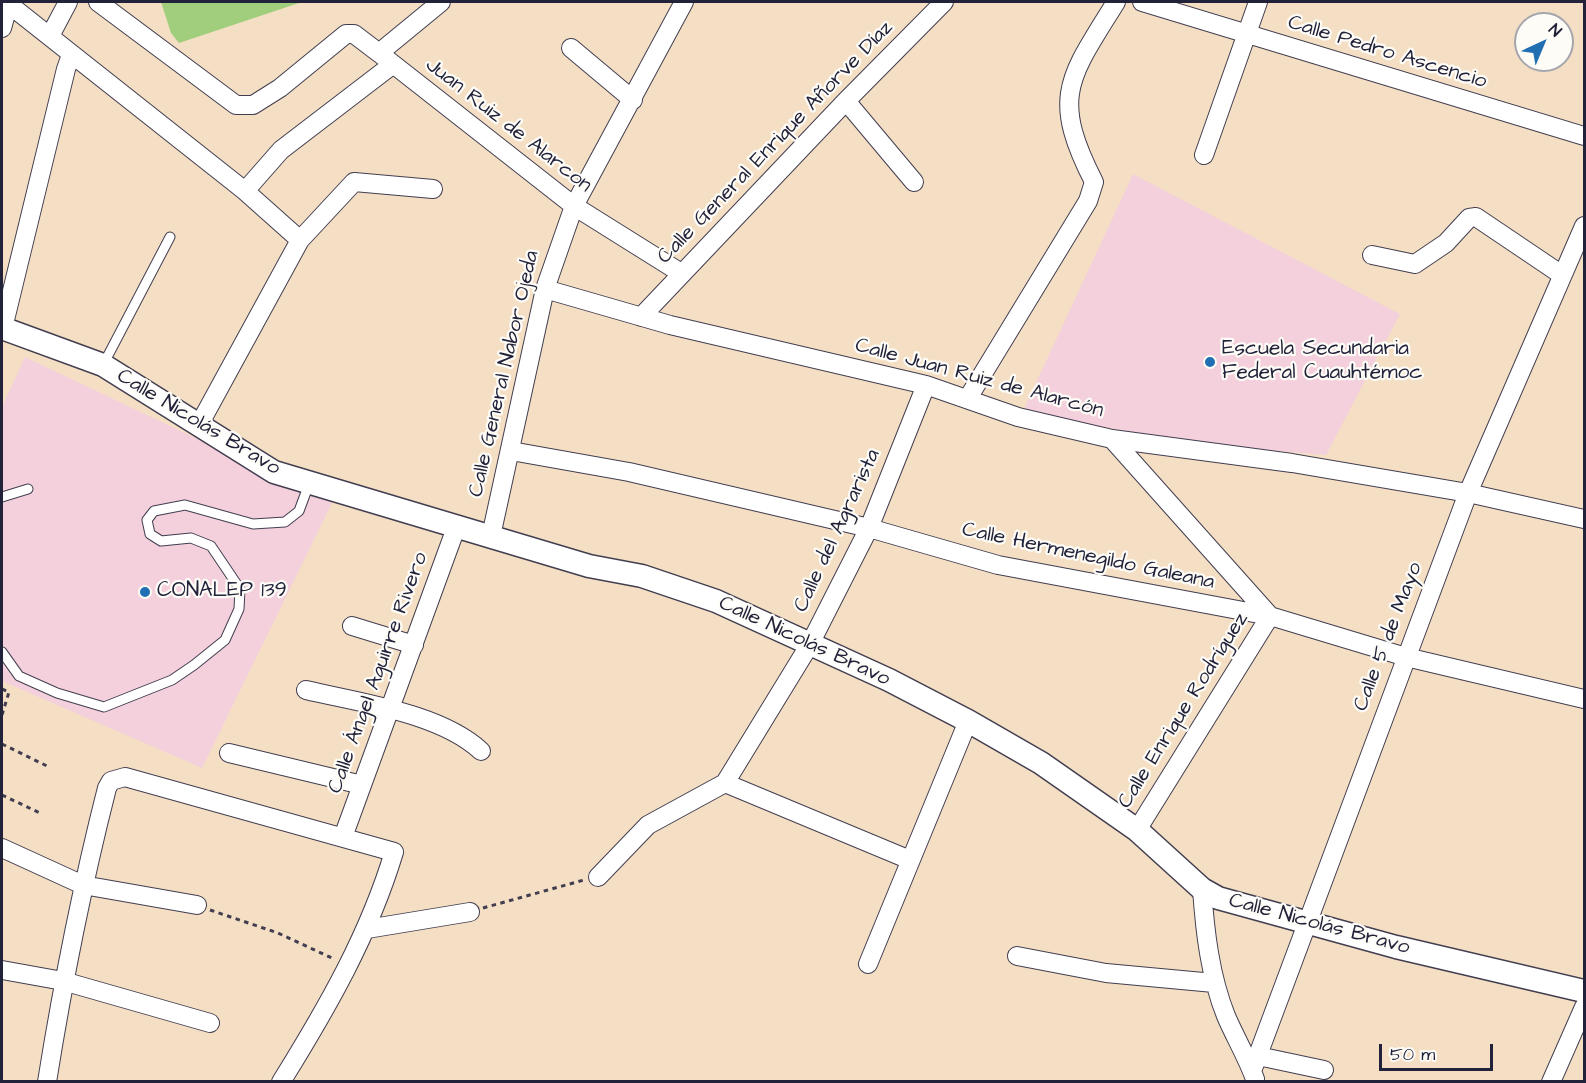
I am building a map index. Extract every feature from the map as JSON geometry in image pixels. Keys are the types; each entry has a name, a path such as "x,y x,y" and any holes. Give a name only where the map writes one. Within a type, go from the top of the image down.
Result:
{"street":[{"path":"2,28 8,2 245,191 300,240"},
{"path":"50,36 68,2"},
{"name":"Juan Ruiz de Alarcon","path":"98,2 236,105 253,105 280,88 346,34 354,34 574,206 681,273"},
{"path":"245,191 281,150 385,59 441,2"},
{"name":"Calle General Nabor Ojeda","path":"491,536 545,289 574,206 684,2"},
{"name":"Calle General Enrique Añorve Díaz","path":"641,317 846,101 944,2"},
{"path":"968,398 1088,201 1094,182 1079,153 1067,107 1074,74 1087,46 1116,2"},
{"name":"Calle Pedro Ascencio","path":"1142,2 1584,136"},
{"path":"1204,155 1258,2"},
{"path":"572,48 633,100"},
{"path":"2,328 66,69 72,55"},
{"path":"846,101 914,182"},
{"path":"199,425 300,240 354,183 433,189"},
{"path":"1372,255 1416,264 1446,243 1468,218 1476,218 1562,275"},
{"name":"Calle 5 de Mayo","path":"1255,1074 1306,921 1468,493 1584,226"},
{"name":"Calle Juan Ruiz de Alarcón","path":"545,289 641,317 926,385 1018,417 1112,439 1292,463 1468,493 1584,519"},
{"name":"Calle Nicolás Bravo","path":"2,328 39,339 103,365 274,472 309,484 355,494 589,566 642,576 705,597 889,680 968,721 1041,763 1137,830 1202,889 1235,905 1306,921 1396,947 1584,991"},
{"name":"Calle del Agrarista","path":"597,877 648,825 725,783 810,644 869,528 926,385"},
{"path":"1112,439 1270,616"},
{"name":"Calle Hermenegildo Galeana","path":"511,451 629,472 869,528 998,565 1270,616 1406,657 1584,699"},
{"name":"Calle Ángel Aguirre Rivero","path":"344,837 457,525"},
{"name":"Calle Enrique Rodríguez","path":"1137,830 1270,616"},
{"path":"352,626 414,645"},
{"path":"306,690 444,725 469,739 481,751"},
{"path":"868,964 968,721"},
{"path":"229,753 362,785"},
{"path":"47,1082 63,981 83,885 111,781 125,777 394,852 367,928 348,967 281,1082"},
{"path":"725,783 910,860"},
{"path":"2,848 83,885 197,905"},
{"path":"1202,889 1204,920 1214,983 1226,1015 1255,1074 1324,1070"},
{"path":"367,928 470,912"},
{"path":"1017,956 1106,973 1214,983"},
{"path":"2,970 63,981 210,1023"},
{"path":"1551,1082 1584,1007"}],"lane":[{"path":"103,365 170,237"},
{"path":"2,652 19,676 57,693 104,707 172,680 225,640 239,609 240,589 211,546 191,538 161,540 150,534 147,520 154,511 185,505 253,524 285,522 299,511 309,484"},
{"path":"2,497 28,489"}],"path":[{"path":"2,689 9,692 2,715"},
{"path":"2,744 47,766"},
{"path":"2,795 40,813"},
{"path":"470,912 597,877"},
{"path":"197,905 278,933 348,967"}],"shaded area":[{"name":"Escuela Secundaria Federal Cuauhtémoc","path":"1133,174 1400,314 1326,455 1187,443 1023,411"},
{"name":"CONALEP 139","path":"25,357 332,503 202,768 2,681 2,407"}],"green space":[{"path":"161,2 302,2 179,43 171,33"}],"place":[{"name":"Escuela Secundaria Federal Cuauhtémoc","path":"1210,362"},
{"name":"CONALEP 139","path":"145,592"}]}
